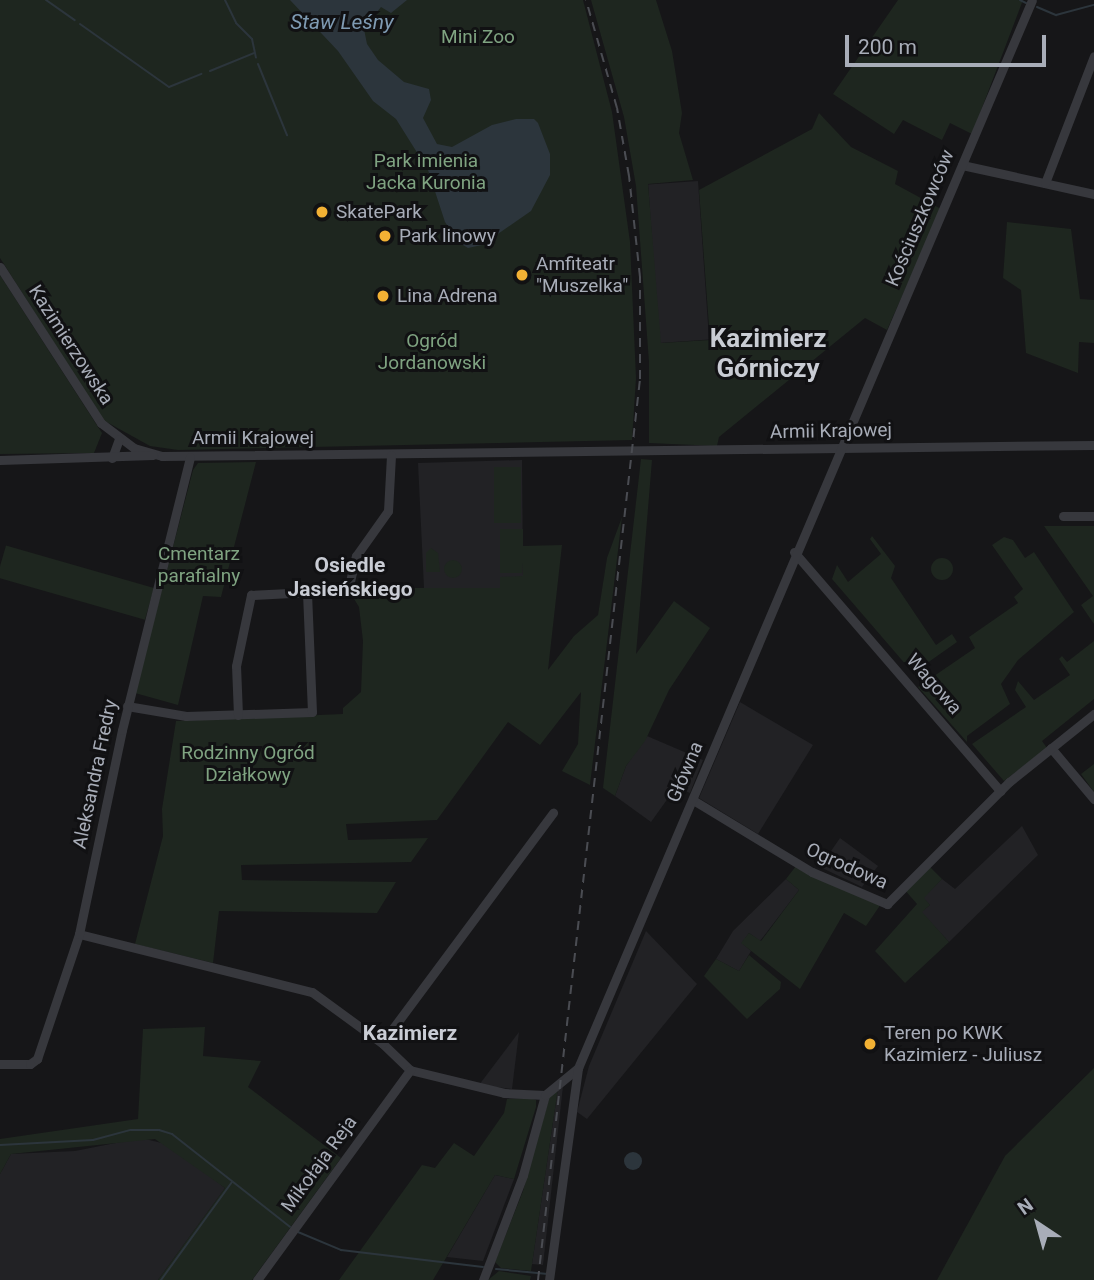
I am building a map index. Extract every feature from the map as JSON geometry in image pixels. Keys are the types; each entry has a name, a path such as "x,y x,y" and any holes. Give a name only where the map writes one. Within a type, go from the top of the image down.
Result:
{"street":[{"name":"Kościuszkowców","path":"839,449 1032,0"},
{"path":"1045,183 1094,56"},
{"path":"962,164 1094,194"},
{"name":"Kazimierzowska","path":"0,267 86,401 119,439 155,454"},
{"path":"849,425 853,440 863,448"},
{"path":"112,458 119,439"},
{"name":"Armii Krajowej","path":"155,454 190,457 1094,445"},
{"name":"Główna","path":"545,1095 578,1068 839,449"},
{"path":"0,460 112,458 155,454"},
{"path":"238,715 236,666 251,595 349,587 351,564 388,511 391,455"},
{"name":"Aleksandra Fredry","path":"0,1064 30,1064 37,1059 79,934 127,706 190,457"},
{"path":"1063,516 1094,516"},
{"name":"Wagowa","path":"794,552 1000,791"},
{"path":"127,706 170,715 312,712 307,592"},
{"path":"1000,791 1094,714"},
{"path":"1051,748 1094,799"},
{"name":"Ogrodowa","path":"693,800 791,861 887,904 1000,791"},
{"path":"382,1043 553,813"},
{"path":"79,934 312,992 382,1043 410,1070 504,1093 545,1095 523,1175 483,1280"},
{"path":"549,1280 578,1068"},
{"name":"Mikołaja Reja","path":"257,1280 410,1070"}],"shaded area":[{"path":"698,181 709,340 659,343 648,184"},
{"path":"522,460 523,577 500,588 424,588 418,463"},
{"path":"740,702 813,745 758,834 699,798"},
{"path":"647,736 703,760 690,793 676,787 651,822 615,796 626,766"},
{"path":"1022,826 1038,855 949,942 921,912 930,905 923,898 942,879 955,889"},
{"path":"840,838 878,866 862,887 820,867"},
{"path":"786,879 799,890 760,941 749,933 742,943 751,951 739,971 716,959 733,931"},
{"path":"646,931 697,984 587,1119 577,1112 589,1066"},
{"path":"519,1032 512,1089 479,1085"},
{"path":"563,1086 543,1265 532,1264 558,1088"},
{"path":"141,1138 170,1145 225,1188 158,1280 0,1280 0,1174 11,1154 75,1151"},
{"path":"495,1175 514,1179 483,1261 447,1257"}],"green space":[{"path":"0,0 583,0 612,112 630,242 636,378 632,440 178,450 150,446 103,420 0,258"},
{"path":"591,0 656,0 672,51 682,113 679,133 693,180 648,184 661,343 710,340 699,190 812,129 819,113 851,147 898,171 895,184 941,209 887,330 865,318 719,437 717,446 649,443 649,362 636,186 624,117"},
{"path":"898,0 1023,0 972,134 950,123 942,140 903,120 894,134 833,94"},
{"path":"1007,222 1071,229 1080,299 1094,300 1094,343 1079,342 1078,373 1026,353 1021,290 1003,278"},
{"path":"0,275 102,433 94,453 0,454"},
{"path":"641,459 652,460 636,654 674,601 710,628 669,690 645,741 626,766 615,796 603,788"},
{"name":"Cmentarz parafialny","path":"256,462 221,597 203,596 178,705 135,693 193,470 198,463"},
{"path":"494,467 521,467 521,523 494,523"},
{"name":"Rodzinny Ogród Działkowy","path":"622,517 590,785 562,771 578,744 581,692 540,745 508,722 437,820 346,824 348,840 428,838 411,862 241,865 242,880 396,882 377,913 219,911 213,963 135,944 163,836 162,809 176,721 343,714 343,708 361,692 363,641 359,607 351,594 355,588 500,588 500,577 523,576 523,563 522,573 500,573 500,529 523,529 523,546 562,545 548,670 574,636 598,615 607,558"},
{"path":"1044,526 1094,526 1094,624 1081,605 1093,596"},
{"path":"872,536 895,566 891,578 936,645 952,634 957,642 913,673 832,579 837,565 848,582 881,554 870,539"},
{"path":"1004,537 1013,540 1025,558 1034,552 1074,612 1018,660 1001,684 1010,704 967,736 967,742 918,687 975,648 969,637 1018,603 1014,597 1023,589 992,545"},
{"path":"6,546 154,588 145,620 0,578 0,566"},
{"path":"431,548 438,553 440,572 426,572 426,553"},
{"path":"938,558 946,558 953,565 953,573 946,580 938,580 931,573 931,565"},
{"path":"453,560 459,563 462,569 459,575 453,578 447,575 444,569 447,563"},
{"path":"1094,641 1094,699 1042,741 1047,748 1004,781 972,744 1026,707 1015,690 1018,681 1034,700 1070,675 1059,659 1062,656 1067,662"},
{"path":"1094,764 1094,792 1081,774"},
{"path":"927,864 942,879 924,898 930,905 922,912 949,942 905,983 875,951 917,904 904,889"},
{"path":"796,866 881,904 866,926 844,913 800,989 741,943 749,933 761,941 799,890 786,879"},
{"path":"749,955 781,982 780,989 747,1019 704,976 716,959 739,971"},
{"path":"205,1027 203,1056 261,1061 248,1087 341,1158 252,1280 158,1280 225,1188 155,1139 11,1154 0,1174 0,1139 138,1119 143,1029"},
{"path":"1094,1068 1094,1280 937,1280 1005,1156"},
{"path":"558,1088 531,1271 501,1268 495,1262 523,1191 550,1095"},
{"path":"507,1099 536,1100 536,1107 514,1179 495,1175 433,1280 339,1280 422,1165 435,1168 454,1143 474,1156 504,1113"},
{"path":"499,1271 531,1276 530,1280 488,1280"}],"water":[{"name":"Staw Leśny","path":"290,0 407,0 391,13 381,7 364,29 367,44 378,60 404,82 429,89 431,100 423,118 437,144 452,147 492,125 516,119 534,119 538,123 550,154 550,175 531,211 482,245 468,248 458,242 445,222 428,170 396,119 373,101 338,51"},
{"path":"633,1152 641,1157 642,1161 637,1169 633,1170 625,1165 624,1161 629,1153"}],"waterway":[{"path":"46,0 75,20"},
{"path":"225,0 236,23 252,39 256,58"},
{"path":"1020,0 1026,3"},
{"path":"1037,7 1056,15 1094,5"},
{"path":"80,24 169,87 201,74"},
{"path":"210,71 254,53"},
{"path":"258,64 287,135"},
{"path":"0,1145 93,1140 131,1130 159,1130 172,1134 290,1227"},
{"path":"161,1280 232,1182"},
{"path":"298,1232 341,1250 483,1267"},
{"path":"496,1269 548,1274"}],"railway":[{"path":"538,1280 640,379 640,277 629,176 617,108 586,0"}],"place":[{"name":"SkatePark","path":"322,212"},
{"name":"Park linowy","path":"385,236"},
{"name":"Amfiteatr \"Muszelka\"","path":"522,275"},
{"name":"Lina Adrena","path":"383,296"},
{"name":"Teren po KWK Kazimierz - Juliusz","path":"870,1044"}],"district":[{"name":"Kazimierz Górniczy","path":"768,354"},
{"name":"Osiedle Jasieńskiego","path":"350,577"},
{"name":"Kazimierz","path":"410,1033"}],"park label":[{"name":"Mini Zoo","path":"478,37"},
{"name":"Park imienia Jacka Kuronia","path":"426,172"},
{"name":"Ogród Jordanowski","path":"432,352"}]}
